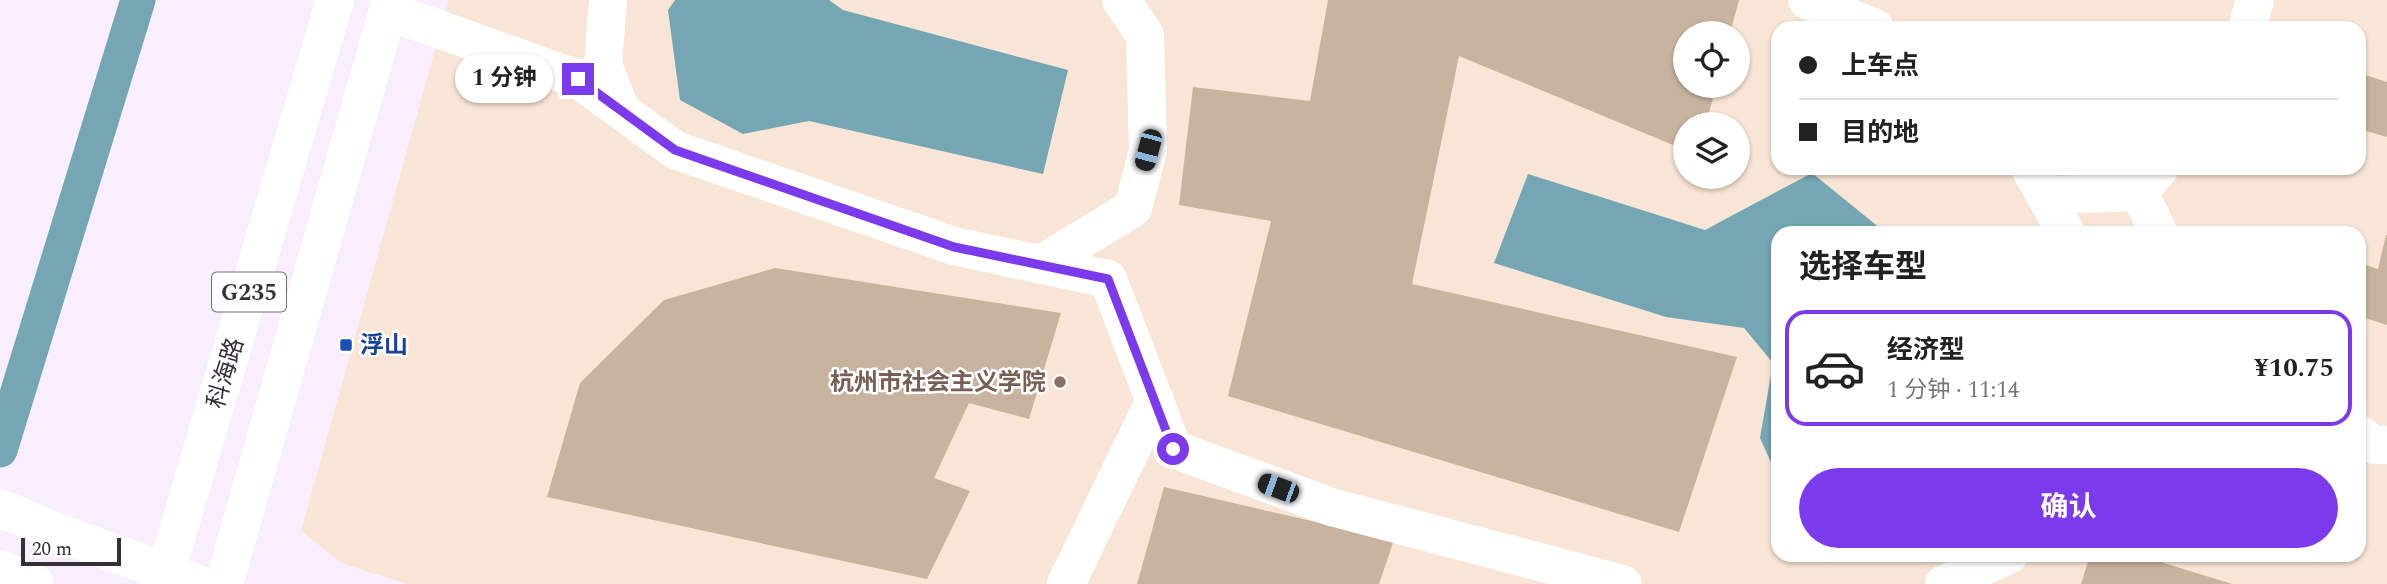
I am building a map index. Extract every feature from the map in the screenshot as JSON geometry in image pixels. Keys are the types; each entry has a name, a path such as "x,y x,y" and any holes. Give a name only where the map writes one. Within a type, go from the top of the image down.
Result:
{"main road":[{"name":"科海路","path":"175,580 335,0"},
{"path":"608,0 603,65 621,110"},
{"path":"1040,265 1133,208 1148,150 1145,35 1121,0"},
{"path":"1807,0 1858,21"},
{"path":"2249,21 2255,0"},
{"path":"389,5 578,79 675,150 954,247 1108,279 1173,449 1331,507 1623,584"},
{"name":"G235","path":"224,584 389,5"},
{"path":"2062,226 2038,182 2150,180 2158,226"},
{"path":"1066,584 1154,400"},
{"path":"2366,439 2374,445 2387,445"},
{"path":"0,508 175,580"},
{"path":"1944,584 1993,562"},
{"path":"0,569 35,584"}],"shaded area":[{"name":"杭州市社会主义学院","path":"449,0 2387,0 2387,584 407,584 342,563 301,531"}],"water":[{"path":"675,0 829,0 843,10 1068,70 1043,174 809,121 743,134 680,100 668,10"},
{"path":"1528,174 1705,230 1808,175 1814,175 1877,226 1771,226 1771,361 1744,328 1666,317 1494,263"},
{"path":"1771,375 1771,462 1760,438"}],"building":[{"path":"1328,0 1739,0 1733,21 1673,21 1673,98 1713,98 1709,112 1673,112 1673,145 1459,56 1412,284 1737,357 1679,532 1228,396 1271,221 1179,205 1193,87 1310,101"},
{"path":"2366,75 2387,82 2387,137 2366,131"},
{"path":"2387,235 2387,325 2366,318 2366,265 2378,269"},
{"path":"775,268 1061,313 1029,419 969,403 934,478 970,491 927,579 547,497 580,383 664,300"},
{"path":"1164,487 1394,540 1379,584 1137,584"},
{"path":"2088,562 2161,562 2232,584 2081,584"}],"waterway":[{"path":"0,450 138,0"}],"place":[{"name":"浮山","path":"346,345"},
{"name":"杭州市社会主义学院","path":"1060,382"}],"route":[{"path":"578,79 675,150 954,247 1108,279 1173,449"}]}
